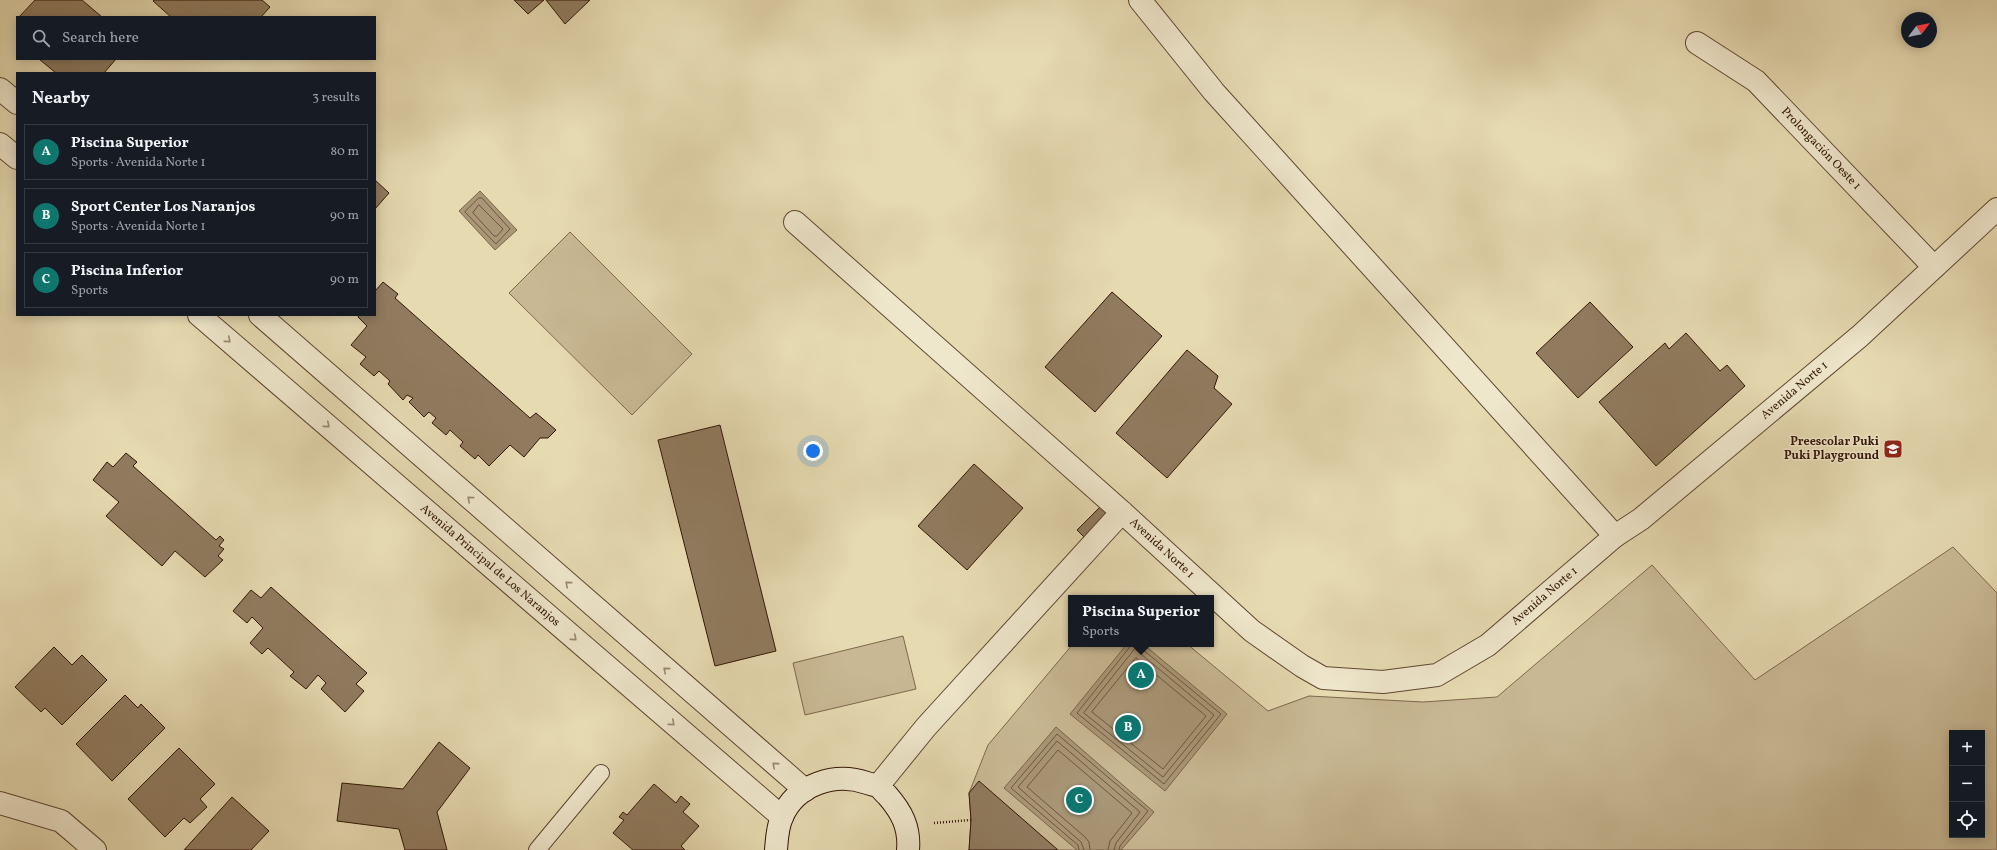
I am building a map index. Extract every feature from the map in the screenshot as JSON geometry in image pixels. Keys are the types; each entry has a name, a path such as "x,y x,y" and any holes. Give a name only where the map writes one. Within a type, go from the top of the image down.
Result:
{"street":[{"path":"1140,0 1214,92 1615,536"},
{"name":"Prolongación Oeste 1","path":"1697,43 1756,81 1934,267"},
{"path":"0,89 16,102"},
{"path":"0,144 16,157"},
{"name":"Avenida Norte 1","path":"1214,596 1252,631 1302,666 1323,678 1383,682 1437,675 1488,645 1615,536 1641,519 1860,336 1997,209"},
{"name":"Avenida Norte 1","path":"795,222 1122,512 1213,595"},
{"name":"Avenida Principal de Los Naranjos","path":"200,316 782,817"},
{"path":"261,316 805,790"},
{"path":"878,786 926,727 1122,512"},
{"path":"776,850 777,835 782,817 792,801 805,790 817,783 843,778 857,779 878,786 904,817 909,838 908,850"},
{"path":"0,803 61,821 95,850"}],"lane":[{"path":"537,850 601,773"}],"path":[{"path":"932,823 971,820"}],"shaded area":[{"path":"570,232 692,354 632,415 509,293"},
{"path":"1953,547 1997,593 1997,850 969,850 971,820 969,793 988,745 1070,647 1191,647 1268,711 1309,696 1423,702 1497,697 1652,565 1755,680"},
{"path":"903,636 916,689 805,715 793,663"}],"water":[{"path":"480,191 517,230 495,250 459,211"},
{"path":"1125,647 1147,647 1227,714 1165,791 1070,714"},
{"path":"1056,727 1154,812 1121,850 1077,850 1004,788"}],"building":[{"path":"35,0 82,0 101,16 20,16"},
{"path":"262,0 270,7 262,16 170,16 153,1"},
{"path":"514,0 544,0 528,14"},
{"path":"546,0 590,0 565,24"},
{"path":"40,60 115,60 105,72 55,72"},
{"path":"376,181 389,193 376,208"},
{"path":"383,282 398,294 395,298 530,418 536,413 556,430 548,438 540,438 524,457 510,445 489,466 478,455 475,459 460,446 463,442 450,430 446,435 432,423 436,418 429,412 424,417 409,402 413,398 407,395 403,400 388,384 390,381 379,371 374,376 360,364 366,357 351,345 367,326 358,316 376,316 376,290"},
{"path":"1112,292 1162,336 1095,412 1045,367"},
{"path":"1590,302 1633,347 1578,398 1536,353"},
{"path":"1686,333 1720,371 1727,365 1745,386 1656,466 1599,402 1665,343 1669,349"},
{"path":"1187,350 1218,376 1214,388 1232,404 1167,478 1116,433"},
{"path":"720,425 776,651 715,666 658,440"},
{"path":"126,453 137,462 133,466 216,540 220,536 224,540 219,546 224,549 218,556 223,560 205,577 175,551 162,566 106,516 119,502 93,480 107,462 113,467"},
{"path":"974,464 1023,508 967,570 918,526"},
{"path":"1102,505 1113,515 1088,541 1077,530"},
{"path":"271,587 367,673 356,684 364,691 345,712 321,689 326,683 318,675 306,689 290,676 294,672 268,648 262,654 250,643 263,628 252,617 247,623 233,611 251,590 261,598"},
{"path":"54,647 72,665 82,655 107,680 62,725 45,708 41,712 15,687"},
{"path":"125,695 138,708 141,704 165,728 112,781 76,744"},
{"path":"439,742 470,768 437,812 447,850 405,850 399,829 337,821 342,783 403,789"},
{"path":"179,748 215,784 200,799 207,807 190,823 184,818 165,837 128,799"},
{"path":"979,781 1058,850 969,850 971,820 969,793"},
{"path":"654,784 676,803 681,796 690,804 683,812 699,826 681,846 685,850 633,850 613,833 624,820 619,817 623,812 627,815"},
{"path":"232,797 269,831 251,850 184,850"}],"place":[{"name":"Preescolar Puki Puki Playground","path":"1893,449"},
{"name":"Piscina Superior","path":"1141,675"},
{"name":"Sport Center Los Naranjos","path":"1128,728"},
{"name":"Piscina Inferior","path":"1079,800"}]}
